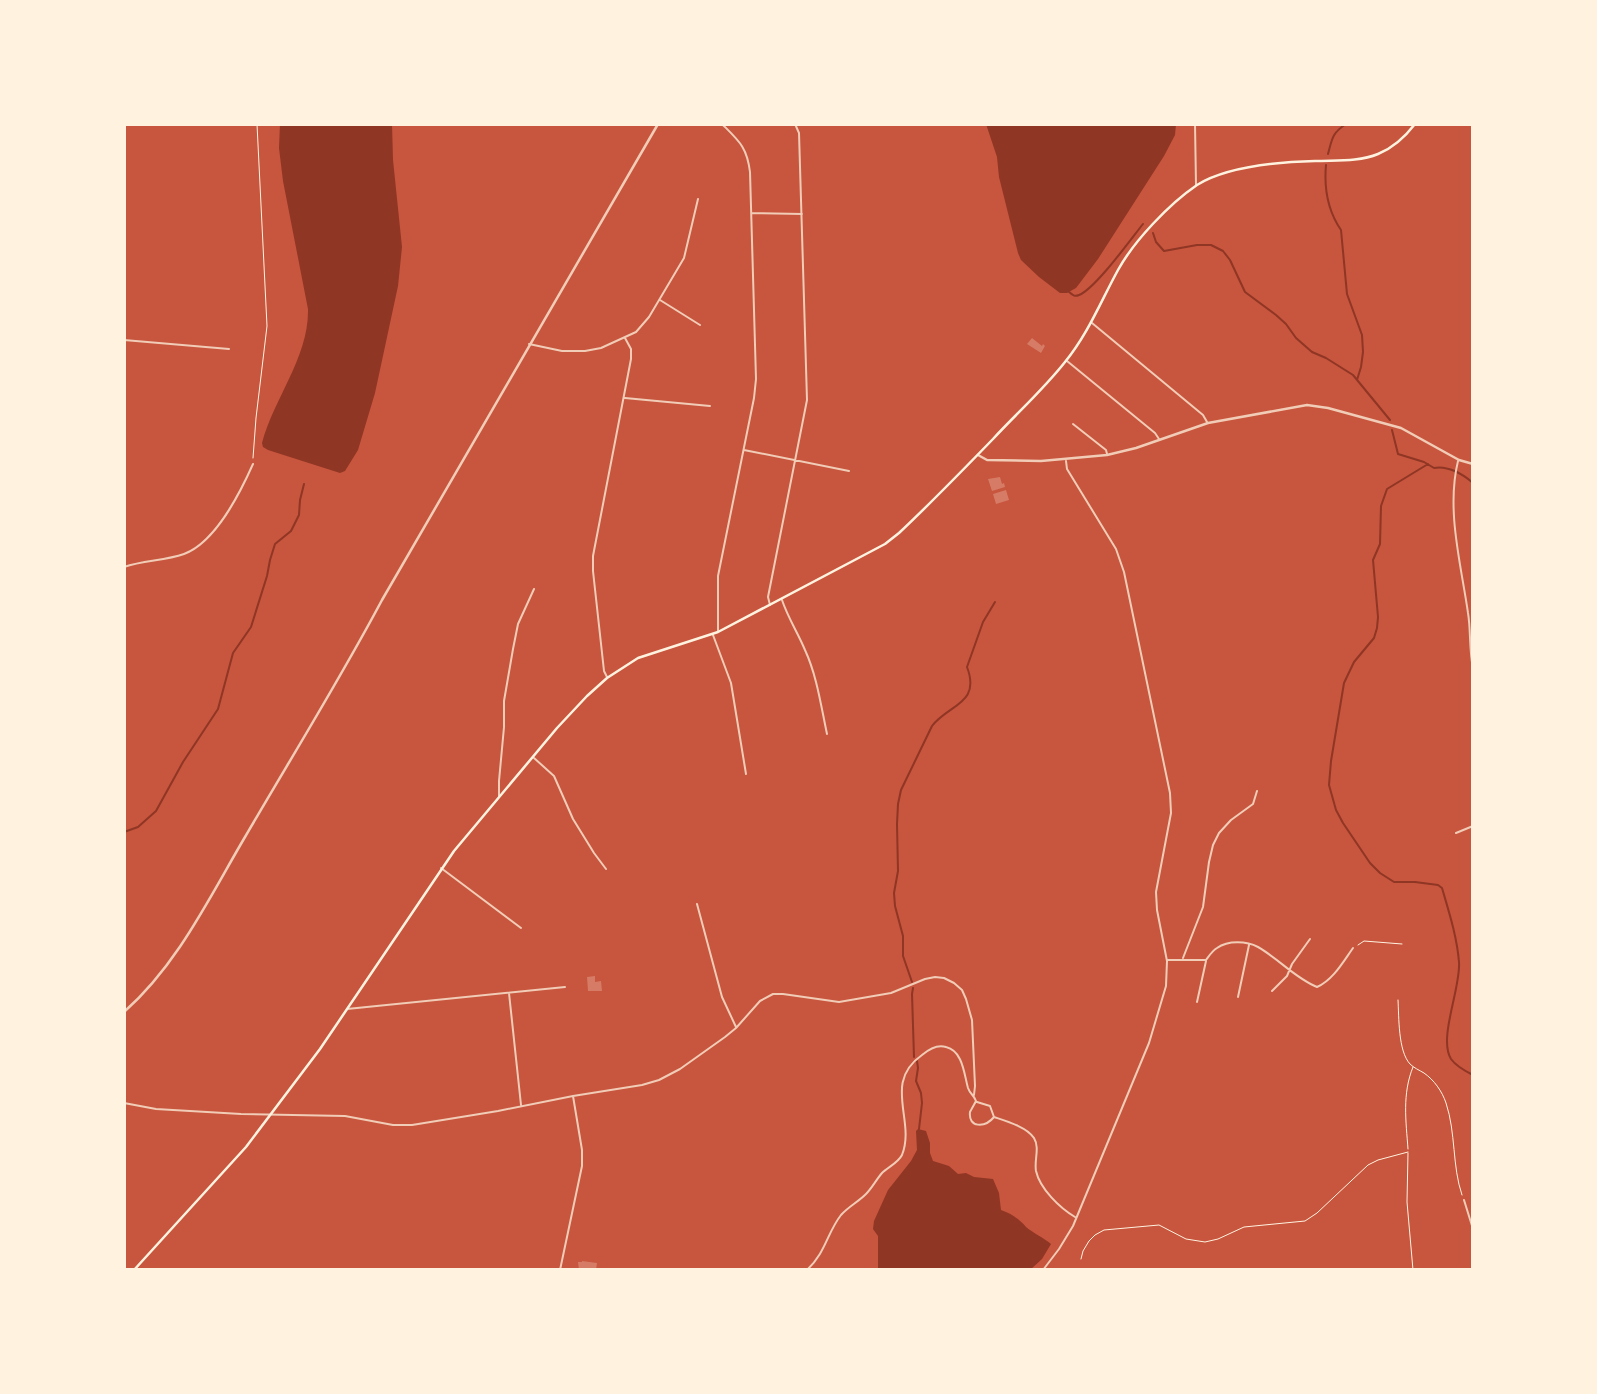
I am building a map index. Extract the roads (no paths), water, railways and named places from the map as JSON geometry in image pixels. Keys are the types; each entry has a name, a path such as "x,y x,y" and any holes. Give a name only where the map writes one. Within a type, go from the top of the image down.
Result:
{"main road":[{"path":"134,1270 234,1162 270,1115 320,1049 441,868 556,729 607,678 638,658 718,632 885,544 917,517 1030,402 1067,360 1129,252 1160,218 1196,186 1216,176 1242,169 1371,156 1390,148 1415,124"}],"street":[{"path":"124,1012 141,998 161,974 210,899 342,675 382,600 658,124"},
{"path":"718,632 718,576 756,379 748,156 743,146 722,124"},
{"path":"770,606 768,597 807,400 799,133 795,124"},
{"path":"1195,124 1196,186"},
{"path":"529,344 562,351 585,351 601,348 636,332 684,258 698,199"},
{"path":"751,213 802,214"},
{"path":"659,300 700,326"},
{"path":"1091,322 1203,415 1208,423"},
{"path":"607,678 598,621 593,556 631,359 631,349 625,338"},
{"path":"124,340 229,349"},
{"path":"1067,360 1155,433 1159,440"},
{"path":"624,398 710,406"},
{"path":"978,455 987,460 1011,461 1066,460 1107,455 1208,423 1307,405 1401,428 1459,460 1473,464"},
{"path":"1073,424 1106,450 1107,455"},
{"path":"743,450 849,471"},
{"path":"1043,1270 1066,1239 1076,1218 1151,1038 1167,979 1167,960 1156,895 1171,813 1170,793 1124,572 1116,549 1068,469 1066,460"},
{"path":"1459,460 1455,476 1455,526 1473,668"},
{"path":"124,566 166,559 193,550 220,523 236,500 253,464"},
{"path":"500,797 504,701 518,624 534,589"},
{"path":"782,599 814,673 827,734"},
{"path":"713,634 731,683 746,774"},
{"path":"533,757 555,778 573,819 606,869"},
{"path":"1183,959 1203,906 1213,845 1219,833 1231,820 1252,804 1257,791"},
{"path":"1456,833 1473,826"},
{"path":"441,868 521,928"},
{"path":"697,904 722,997 737,1027"},
{"path":"1272,991 1290,971 1310,939"},
{"path":"1197,1002 1206,960 1215,948 1224,944 1237,942 1259,948 1317,987 1332,977 1353,948"},
{"path":"1238,997 1249,944"},
{"path":"1167,960 1206,960"},
{"path":"124,1103 156,1109 270,1115 327,1114 402,1126 642,1085 664,1078 707,1051 737,1027 760,1001 773,995 839,1002 891,993 935,977 944,978 962,990 971,1014 976,1101 970,1115 974,1123 984,1125 994,1117"},
{"path":"346,1009 565,987"},
{"path":"509,993 522,1106"},
{"path":"807,1270 819,1256 840,1217 867,1193 882,1173 900,1157 904,1137 903,1078 907,1068 933,1048 949,1048 960,1060 970,1092 974,1095"},
{"path":"560,1270 582,1166 573,1096"},
{"path":"976,1101 988,1105 994,1117 1031,1135 1037,1146 1037,1172 1042,1184 1063,1209 1076,1218"},
{"path":"1464,1200 1473,1229"}],"waterway":[{"path":"1328,154 1333,137 1346,124"},
{"path":"1326,165 1328,199 1341,230 1347,294 1362,335 1363,352 1357,380"},
{"path":"1069,292 1075,296 1086,291 1143,224"},
{"path":"1153,233 1156,242 1164,251 1197,245 1211,245 1223,251 1245,292 1276,315 1312,352 1353,375 1390,420"},
{"path":"1392,430 1398,454 1434,468 1455,471 1473,483"},
{"path":"1428,464 1387,489 1381,506 1380,544 1373,560 1377,628 1374,638 1354,662 1344,683 1329,785 1343,823 1380,873 1394,882 1415,882 1442,888 1455,934 1459,962 1448,1026 1448,1050 1455,1064 1473,1075"},
{"path":"124,832 138,827 156,811 183,762 218,709 233,653 251,627 275,544 291,531 299,515 304,484"},
{"path":"912,982 903,956 903,936 894,893 898,871 897,824 901,790 932,726 967,696 970,689 967,667 983,622 995,602"},
{"path":"913,988 914,1057"},
{"path":"917,1061 916,1081 922,1103 919,1129"}]}
